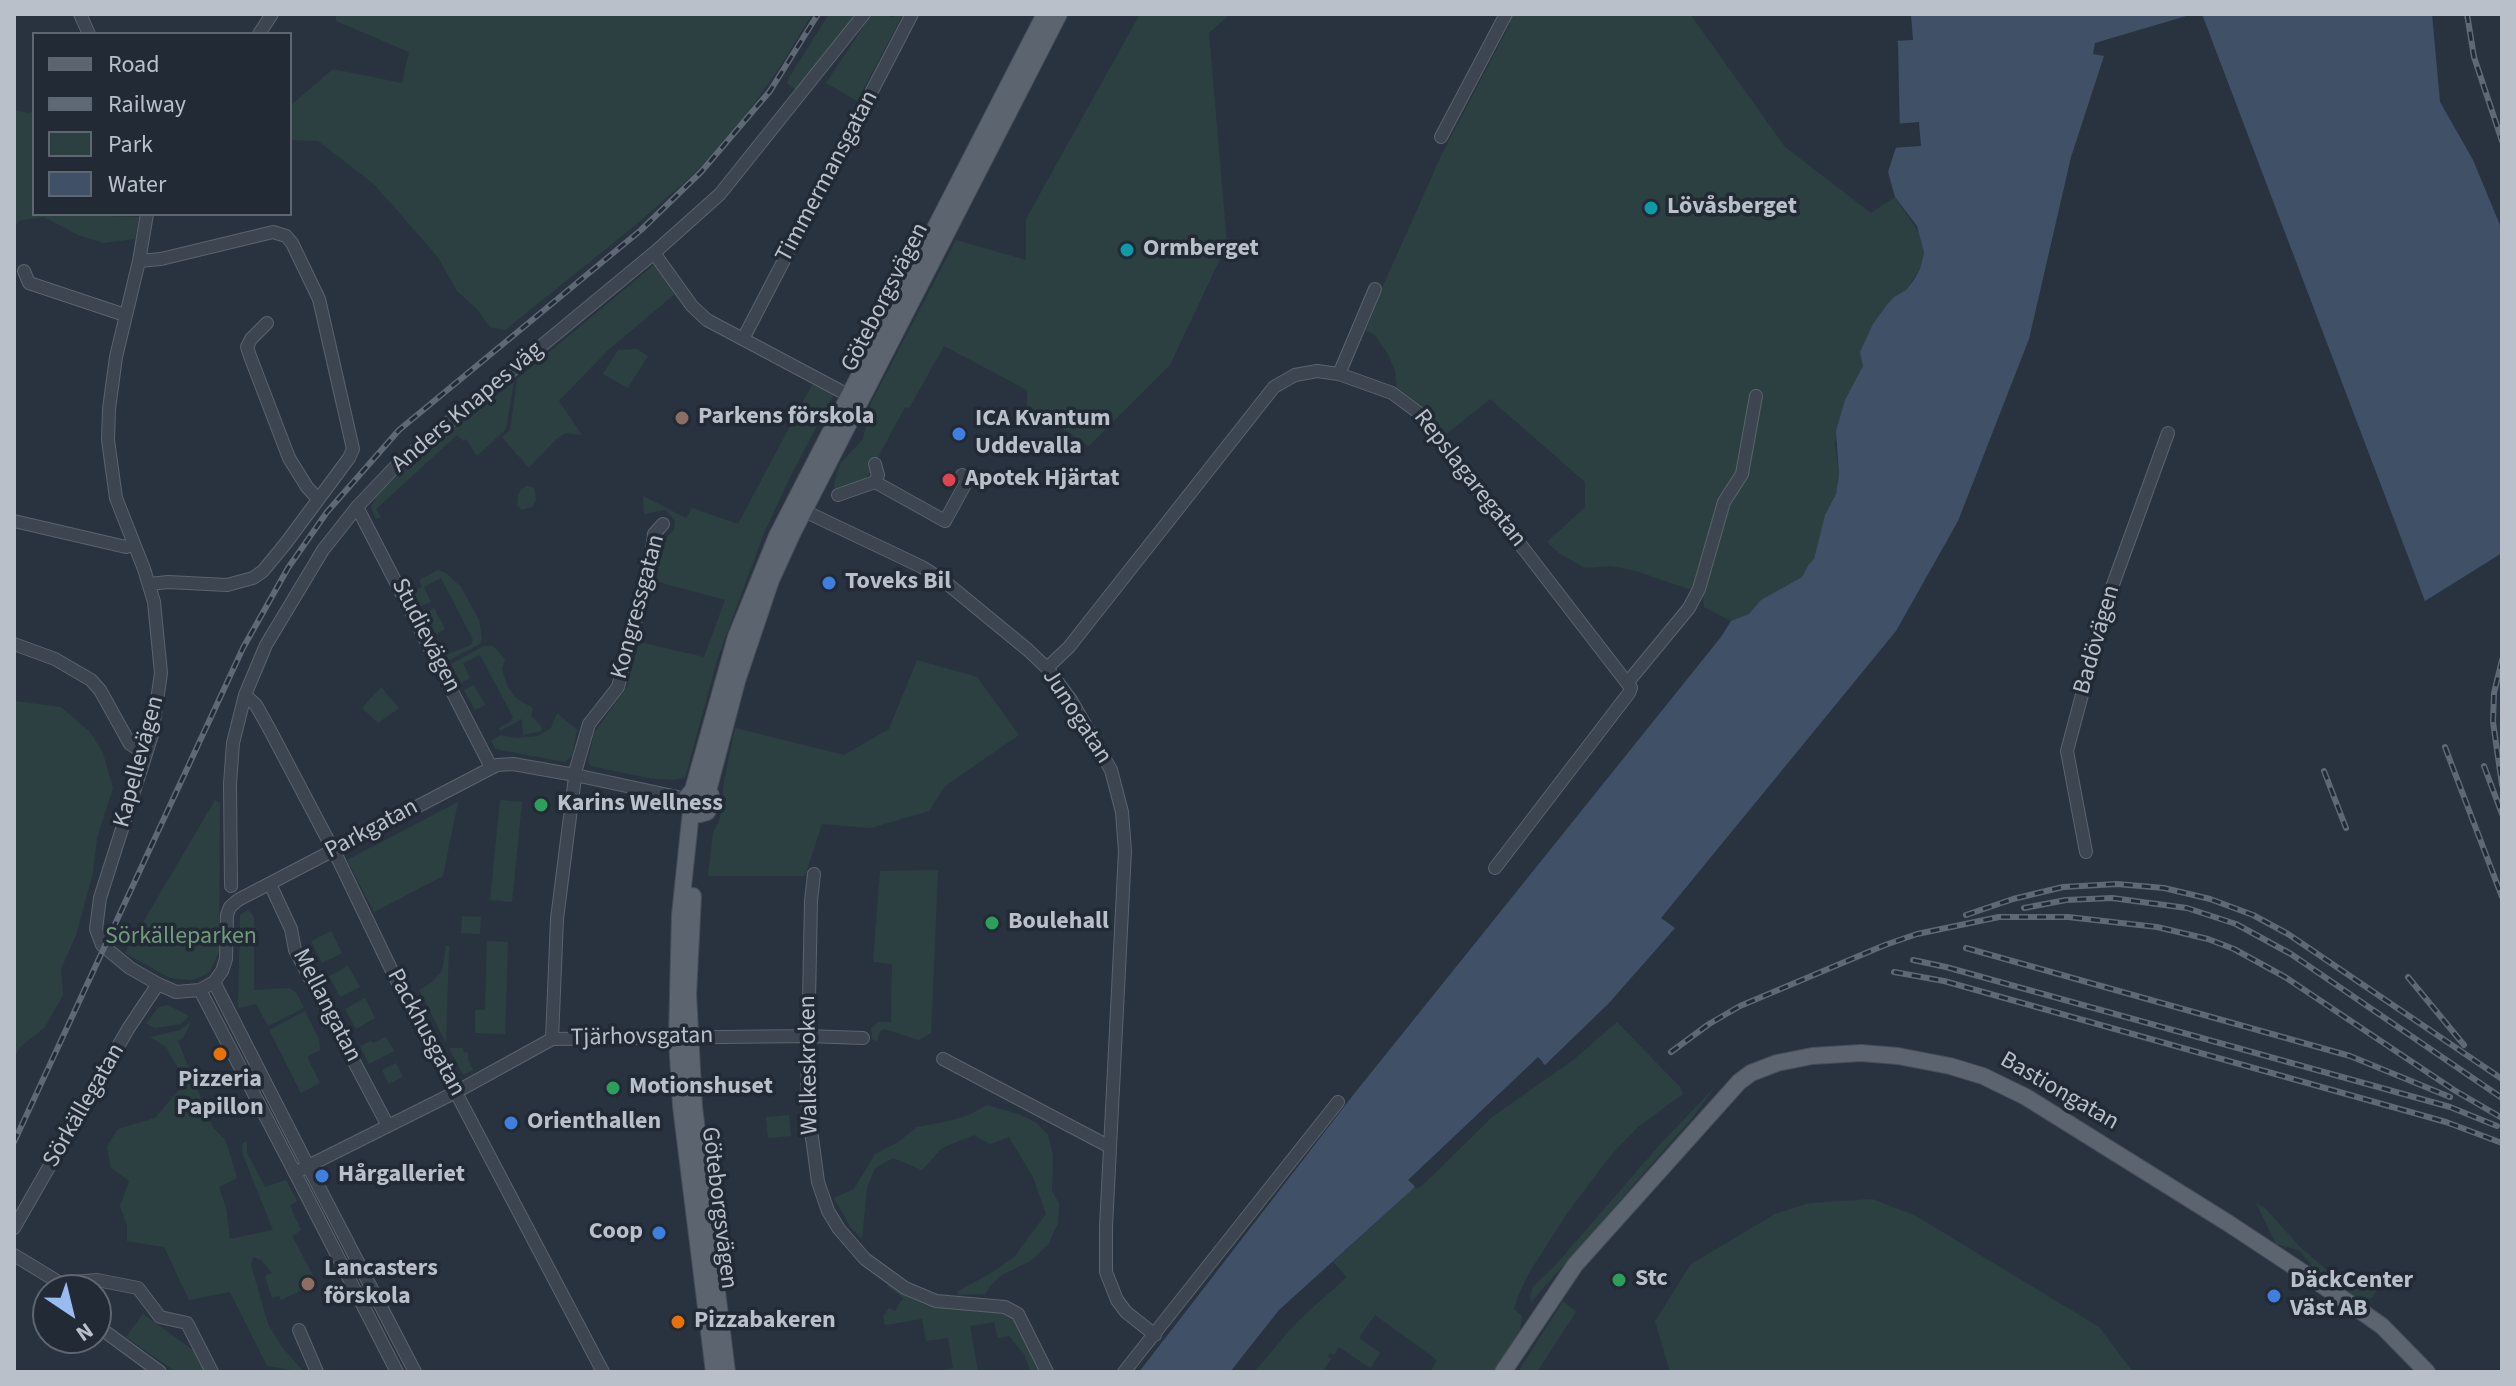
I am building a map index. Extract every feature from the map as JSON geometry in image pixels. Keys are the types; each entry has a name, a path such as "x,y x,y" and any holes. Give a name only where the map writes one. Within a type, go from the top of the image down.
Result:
{"main road":[{"name":"Göteborgsvägen","path":"797,508 848,395 1045,14"},
{"name":"Göteborgsvägen","path":"714,1372 681,1106 680,915 697,801 736,637 755,586 1059,14"},
{"name":"Göteborgsvägen","path":"683,1038 727,1372"},
{"name":"Bastiongatan","path":"1503,1372 1575,1265 1739,1082 1751,1073 1777,1063 1812,1056 1861,1053 1950,1066 1983,1076 2026,1097 2349,1303 2393,1336 2427,1372"}],"street":[{"path":"260,32 272,14"},
{"name":"Anders Knapes väg","path":"231,886 230,784 233,743 245,695 266,645 323,550 357,507 415,450 654,253 720,194 864,14"},
{"name":"Timmermansgatan","path":"743,339 912,14"},
{"path":"1441,137 1506,14"},
{"name":"Kapellevägen","path":"147,216 113,378 108,440 116,498 150,584 161,673 157,716 100,898 96,920 97,936 102,945 130,968 158,984"},
{"path":"139,261 183,254 273,232 286,236 319,299 353,449 286,543 263,571 253,578 227,585 150,584"},
{"path":"654,253 692,306 707,320 848,395"},
{"path":"24,271 29,283 125,315"},
{"path":"1339,374 1375,289"},
{"path":"267,323 247,347 289,458 318,499"},
{"name":"Repslagaregatan","path":"1047,668 1069,647 1269,392 1287,379 1317,371 1339,374 1392,393 1419,413 1628,682"},
{"path":"1495,868 1629,693 1628,682 1689,608 1699,589 1724,502 1742,474 1756,396"},
{"name":"Badövägen","path":"2086,852 2067,751 2107,601 2168,433"},
{"path":"838,495 875,482 878,475 875,464"},
{"path":"875,482 945,521 968,479 962,475"},
{"name":"Studievägen","path":"357,507 491,767"},
{"name":"Junogatan","path":"797,508 922,567 944,581 1047,668 1071,700 1105,756 1122,812 1125,851 1106,1272 1117,1300 1126,1312 1155,1335"},
{"path":"14,521 126,547 133,544"},
{"name":"Kongressgatan","path":"552,1039 557,919 575,775 589,724 620,681 650,566 654,534 663,524"},
{"path":"14,644 55,659 91,680 100,690 130,744 145,754"},
{"name":"Packhusgatan","path":"245,695 256,705 603,1372"},
{"name":"Parkgatan","path":"214,982 226,959 230,907 491,767 507,764 575,775 697,801"},
{"name":"Walkeskroken","path":"814,874 807,1100 822,1192 839,1229 872,1266 905,1288 947,1303 1005,1307 1018,1314 1047,1372"},
{"name":"Mellangatan","path":"270,884 291,929 295,950 388,1126"},
{"path":"158,984 176,992 200,990 214,982 415,1372"},
{"name":"Sörkällegatan","path":"14,1228 128,1029 158,984"},
{"path":"200,990 397,1372"},
{"name":"Tjärhovsgatan","path":"295,1173 456,1092 552,1039 863,1038"},
{"path":"943,1059 1110,1147"},
{"path":"1124,1372 1338,1102"},
{"path":"14,1255 43,1274"},
{"path":"112,1283 138,1288 160,1317 187,1323 212,1372"},
{"path":"299,1330 317,1372"},
{"path":"112,1337 160,1372"}],"green space":[{"path":"336,14 812,14 748,112 697,171 638,223 505,330 490,327 476,308 457,291 437,256 375,185 318,141 292,140 292,104 333,69 402,83 409,52 336,21"},
{"path":"829,14 858,14 796,90 787,83 790,76"},
{"path":"872,14 886,14 893,18 896,14 903,14 857,101 826,83"},
{"path":"1140,14 1230,14 1209,33 1227,244 1170,365 1089,446 1027,406 1027,390 944,346 909,408 905,407 867,478 836,490 834,484 840,464 863,439 871,403 956,240 1026,260 1026,219"},
{"path":"1512,14 1690,14 1785,147 1871,213 1895,197 1921,236 1924,251 1920,269 1906,290 1894,297 1873,324 1863,366 1835,443 1839,475 1836,494 1825,516 1814,559 1802,577 1762,600 1748,615 1731,621 1704,607 1703,594 1636,571 1611,566 1585,568 1560,554 1547,542 1585,507 1585,482 1490,399 1445,435 1421,405 1397,388 1389,356 1375,335 1366,331 1441,156 1509,26"},
{"path":"14,110 32,112 32,216 139,217 135,239 103,243 78,235 44,217 20,220 14,228"},
{"path":"655,264 676,293 607,351 559,401 582,435 566,433 556,439 529,468 502,437 510,430 517,379"},
{"path":"637,349 648,356 628,388 603,374 618,350"},
{"path":"514,382 506,429 477,456 466,439 463,441 457,435 376,509 381,517 376,519 371,507 379,492 446,434"},
{"path":"813,383 834,394 764,533 717,660 685,778 648,778 591,766 588,761 594,733 627,687 639,642 704,657 725,600 655,581 652,576 659,545 674,530 675,520 665,510 644,514 643,496 686,518 692,508 738,524"},
{"path":"527,486 534,488 536,500 532,507 522,510 517,506 518,496 521,489"},
{"path":"438,570 461,587 479,620 482,638 480,644 449,660 446,655 471,645 473,640 441,578 424,587 431,602 421,606 413,591 422,587 419,580"},
{"path":"434,608 445,629 436,634 425,613"},
{"path":"484,646 493,646 505,659 502,669 508,688 517,699 533,708 531,716 542,731 523,735 522,719 500,731 499,728 513,717 480,655 463,663 470,678 461,683 451,664"},
{"path":"917,660 977,677 1019,735 945,786 929,811 871,828 822,824 805,876 708,876 713,832 723,806 723,787 735,728 844,755 889,729"},
{"path":"474,685 485,705 475,710 464,690"},
{"path":"381,687 399,708 378,723 362,708"},
{"path":"14,701 61,707 90,732 103,753 113,788 97,838 93,873 76,935 61,969 63,995 45,1027 20,1047 14,1058"},
{"path":"557,713 577,730 572,756 565,762 500,750 491,741 500,735 517,738 538,736 551,728"},
{"name":"Sörkälleparken","path":"215,800 220,803 219,952 210,971 201,977 191,980 170,978 125,953"},
{"path":"500,800 522,802 512,902 490,900"},
{"path":"458,802 443,876 374,912 347,860"},
{"path":"938,870 931,1033 919,1040 884,1029 880,1031 877,1042 872,1039 871,1028 878,1022 891,1022 892,964 873,962 880,871"},
{"path":"248,910 254,917 254,990 289,988 296,992 304,1008 268,1026 256,1004 238,1008 240,915"},
{"path":"462,916 481,917 480,934 461,933"},
{"path":"331,931 342,953 322,963 311,941"},
{"path":"487,941 508,942 505,1034 475,1033 475,1010 485,1010"},
{"path":"446,946 449,946 446,1043 419,990 442,971"},
{"path":"348,966 360,987 340,997 329,976"},
{"path":"365,998 375,1018 356,1029 345,1009"},
{"path":"168,1005 189,1016 181,1024 155,1028 146,1023 159,1007"},
{"path":"305,1011 319,1039 320,1050 307,1057 320,1083 301,1093 269,1030"},
{"path":"191,1022 183,1038 178,1041 212,1126 226,1141 237,1178 219,1187 226,1208 230,1239 273,1230 243,1155 242,1143 247,1141 247,1153 265,1187 286,1180 297,1201 290,1206 301,1230 292,1236 317,1283 281,1300 279,1296 272,1298 265,1276 272,1273 261,1260 253,1257 251,1265 268,1324 282,1347 304,1372 267,1366 230,1292 189,1300 164,1247 127,1241 127,1225 120,1206 129,1181 111,1168 107,1146 118,1129 155,1118 186,1082 166,1047 150,1037 180,1030"},
{"path":"1617,1022 1680,1087 1683,1094 1639,1126 1611,1155 1568,1212 1519,1294 1514,1309 1522,1316 1520,1331 1494,1372 1430,1372 1437,1360 1375,1315 1359,1338 1380,1353 1370,1368 1339,1347 1334,1355 1330,1353 1328,1357 1331,1359 1322,1372 1254,1372 1298,1321 1347,1277 1333,1262 1413,1189 1422,1186 1492,1117 1572,1061"},
{"path":"386,1037 394,1051 369,1064 360,1046"},
{"path":"449,1048 463,1048 468,1053 473,1070 463,1075"},
{"path":"396,1063 403,1077 389,1084 382,1070"},
{"path":"1716,1086 1692,1118 1531,1302 1533,1286 1553,1268 1663,1141"},
{"path":"987,1105 1035,1122 1048,1135 1053,1155 1052,1191 1059,1203 1058,1223 1048,1245 1030,1261 1002,1275 985,1294 959,1295 957,1292 1015,1256 1046,1214 1033,1177 1009,1137 990,1144 974,1135 942,1148 922,1170 893,1158 875,1168 867,1188 862,1239 851,1228 834,1198 854,1189 875,1154 897,1143 917,1127 969,1115"},
{"path":"789,1115 791,1136 768,1138 766,1117"},
{"path":"1872,1199 1916,1216 2099,1327 2133,1372 1670,1372 1655,1321 1691,1264 1775,1214 1810,1203"},
{"path":"2256,1203 2265,1208 2300,1247 2349,1289 2366,1275 2377,1275 2380,1285 2372,1298 2358,1301 2319,1275 2299,1250 2276,1244"},
{"path":"890,1282 901,1290 1008,1313 1040,1372 1031,1372 1024,1354 1009,1336 998,1338 994,1322 970,1326 978,1372 935,1372 953,1368 948,1338 926,1341 922,1319 885,1325 883,1317 889,1308 895,1311 903,1298 887,1286"},
{"path":"1563,1301 1576,1312 1537,1372 1518,1372"},
{"path":"143,1314 193,1350 204,1370 176,1372 126,1337"}],"water":[{"path":"1894,14 2193,14 2095,43 2093,54 2104,56 2071,157 2029,339 1958,521 1896,631 1661,918 1675,928 1609,1003 1545,1065 1538,1058 1409,1180 1415,1187 1279,1310 1230,1372 1139,1372 1354,1094 1731,621 1749,614 1761,600 1802,577 1814,559 1825,515 1836,494 1839,475 1836,431 1845,400 1863,366 1860,352 1873,324 1886,306 1914,280 1924,252 1917,226 1895,197 1888,172 1900,135 1898,45"},
{"path":"2202,14 2432,14 2440,102 2473,160 2502,230 2502,553 2425,601"}],"pier":[{"path":"1890,14 1911,14 1913,40 1894,41"},
{"path":"1919,122 1921,146 1891,148 1896,135 1895,124"},
{"path":"1538,1057 1543,1062 1540,1065 1538,1063 1413,1184 1408,1180"}],"railway":[{"path":"14,1142 243,648 288,568 327,512 399,430 641,230 701,172 770,91 818,14"},
{"path":"2467,14 2474,57 2502,141"},
{"path":"2502,660 2494,693 2493,722 2502,785"},
{"path":"2445,747 2502,897"},
{"path":"2484,766 2502,814"},
{"path":"2324,771 2346,828"},
{"path":"1966,915 2063,887 2117,884 2164,888 2210,899 2253,915 2288,934 2502,1079"},
{"path":"2024,908 2066,900 2112,898 2187,908 2236,924 2291,954 2502,1098"},
{"path":"1671,1052 1740,1006 1917,934 1999,917 2068,917 2157,927 2208,939 2234,949 2285,977 2454,1090 2502,1118"},
{"path":"1966,948 2350,1056 2450,1097"},
{"path":"1913,960 2450,1107 2497,1126"},
{"path":"1894,972 1944,981 2446,1122 2502,1143"},
{"path":"2408,977 2464,1045"}],"place":[{"name":"Lövåsberget","path":"1651,208"},
{"name":"Ormberget","path":"1127,250"},
{"name":"Parkens förskola","path":"682,418"},
{"name":"ICA Kvantum Uddevalla","path":"959,434"},
{"name":"Apotek Hjärtat","path":"949,480"},
{"name":"Toveks Bil","path":"829,583"},
{"name":"Karins Wellness","path":"541,805"},
{"name":"Boulehall","path":"992,923"},
{"name":"Pizzeria Papillon","path":"220,1054"},
{"name":"Motionshuset","path":"613,1088"},
{"name":"Orienthallen","path":"511,1123"},
{"name":"Hårgalleriet","path":"322,1176"},
{"name":"Coop","path":"659,1233"},
{"name":"Stc","path":"1619,1280"},
{"name":"Lancasters förskola","path":"308,1284"},
{"name":"DäckCenter Väst AB","path":"2274,1296"},
{"name":"Pizzabakeren","path":"678,1322"}]}
